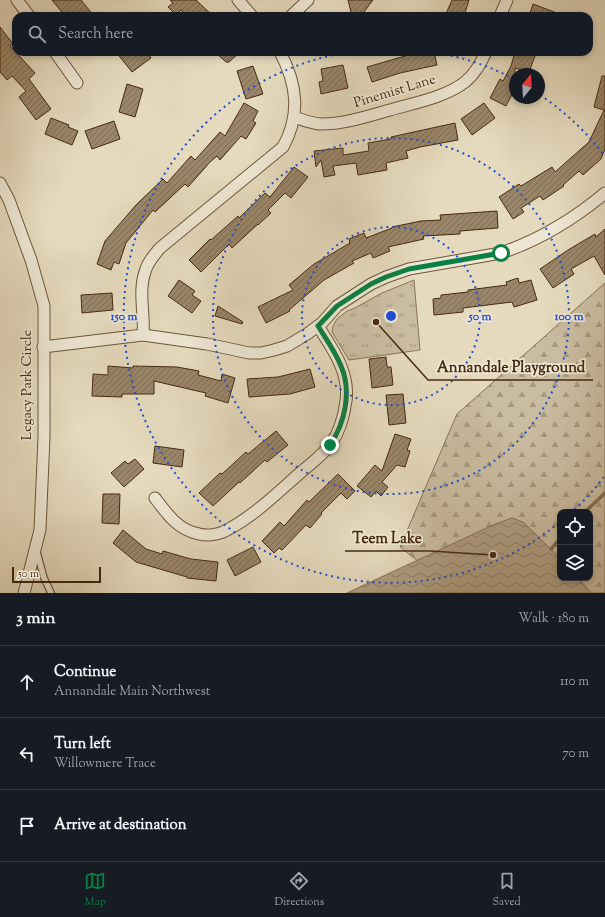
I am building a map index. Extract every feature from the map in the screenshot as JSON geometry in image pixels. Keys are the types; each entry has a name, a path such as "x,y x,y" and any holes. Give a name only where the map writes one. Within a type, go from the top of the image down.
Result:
{"street":[{"path":"17,0 26,12"},
{"path":"238,0 248,12"},
{"path":"294,12 308,0"},
{"path":"502,12 507,0"},
{"path":"58,56 77,83"},
{"path":"144,335 141,298 144,272 150,261 160,248 283,146 288,136 294,117 295,97 289,70 282,56"},
{"name":"Pinemist Lane","path":"294,117 319,124 334,124 347,122 423,100 447,92 464,83 474,73 484,56"},
{"name":"Legacy Park Circle","path":"0,183 9,200 31,260 44,306 44,437 41,522 24,593"},
{"path":"43,347 144,335 208,344 249,353 261,353 274,350 287,346 318,326 337,306 376,282 409,269 501,253 512,249 538,238 588,207 605,193"},
{"path":"155,498 166,513 184,529 200,534 212,535 221,533 244,520 272,498 330,445 339,429 342,419 346,399 346,386 340,362 318,326"}],"lane":[{"path":"36,547 44,578 51,593"}],"green space":[{"path":"414,280 420,350 349,360 332,332 333,326 337,319 347,311 382,293"},
{"path":"605,283 605,593 524,593 452,588 400,547 457,414"}],"water":[{"path":"512,518 523,522 557,555 557,581 581,581 591,593 347,593 493,525"}],"building":[{"path":"52,0 81,0 91,12 62,12"},
{"path":"170,0 196,0 209,12 183,12 181,10 179,12 173,12 168,7 173,3"},
{"path":"348,0 373,0 364,12 351,12"},
{"path":"452,0 469,0 465,12 447,12"},
{"path":"533,4 554,12 530,12"},
{"path":"0,27 12,43 10,46 12,48 12,56 19,56 35,73 29,79 51,109 36,120 19,97 26,91 12,76 7,80 0,72"},
{"path":"119,56 150,56 151,58 132,72"},
{"path":"219,56 236,56 229,62 226,62"},
{"path":"405,56 435,56 437,65 400,73 372,82 367,67"},
{"path":"514,56 535,56 530,68 510,68"},
{"path":"343,65 348,88 321,94 319,82 323,81 321,69"},
{"path":"253,66 263,94 246,99 237,71"},
{"path":"509,70 509,100 506,106 490,98 500,79 503,81"},
{"path":"602,76 605,76 605,149 601,159 583,175 579,171 563,185 564,186 543,200 540,196 521,208 524,212 513,219 499,197 519,184 521,186 552,167 555,172 589,142 604,110 594,107"},
{"path":"127,84 143,89 135,117 119,112"},
{"path":"244,103 258,111 253,121 256,123 246,139 241,136 220,160 217,156 210,162 188,187 185,184 155,212 153,210 126,243 119,264 114,262 111,270 97,264 105,241 136,205 163,179 167,183 191,156 195,160 220,132 225,136"},
{"path":"484,103 495,118 472,135 461,119"},
{"path":"51,118 69,125 68,127 78,131 72,145 45,134"},
{"path":"114,121 120,139 92,149 85,131"},
{"path":"455,123 458,140 406,151 408,158 386,163 387,170 358,175 356,163 333,166 335,175 324,177 321,160 316,167 314,151 343,148 343,155 369,151 368,143 391,139 391,137"},
{"path":"294,167 308,177 291,198 285,193 268,210 271,213 232,248 229,244 201,272 189,260 210,239 211,240 238,216 239,218 265,193 270,197"},
{"path":"497,211 498,228 460,231 460,234 423,236 424,239 388,247 390,251 373,258 371,253 352,261 354,263 324,280 289,310 290,311 266,323 258,307 293,290 289,285 314,264 350,243 349,239 364,233 366,238 392,227 421,221 441,220 440,215"},
{"path":"605,229 605,275 594,256 571,269 574,274 553,288 540,269 595,234 596,237"},
{"path":"518,278 519,283 531,280 537,300 514,307 512,302 463,308 463,312 434,315 433,299 441,298 441,295 507,285 506,282"},
{"path":"179,280 195,291 192,295 201,301 192,313 168,296"},
{"path":"112,293 113,310 82,313 81,295"},
{"path":"218,306 243,322 242,324 215,316"},
{"path":"386,357 387,367 391,367 393,385 372,388 369,359"},
{"path":"108,366 133,368 133,366 177,367 199,371 198,375 221,381 222,374 235,378 228,403 205,396 206,393 154,381 154,394 122,394 122,397 92,396 93,374 108,375"},
{"path":"310,369 315,387 290,394 249,397 247,379 278,377"},
{"path":"403,394 406,423 389,425 386,395"},
{"path":"276,431 288,445 267,462 265,460 213,506 199,493 220,473 222,474 246,452 248,454"},
{"path":"395,434 411,439 407,450 410,451 405,467 397,465 382,482 388,487 381,496 376,491 371,497 357,486 375,465 382,471"},
{"path":"155,446 184,450 182,467 153,463"},
{"path":"135,459 144,469 124,487 111,473 125,461 128,464"},
{"path":"338,474 355,491 347,499 341,493 321,513 322,514 310,528 306,525 282,550 279,548 274,553 262,541 280,522 284,526 307,500 309,502"},
{"path":"103,494 120,494 119,524 102,523"},
{"path":"123,530 146,549 162,554 163,551 191,559 218,562 216,581 187,578 136,562 113,543"},
{"path":"253,547 261,562 235,576 227,560"}],"waterway":[{"path":"588,509 605,493"},
{"path":"551,549 557,542"}],"place":[{"name":"Annandale Playground","path":"376,322"},
{"name":"Teem Lake","path":"493,555"}],"route":[{"path":"330,445 339,429 342,419 346,399 346,386 342,367 318,326 337,306 371,284 386,277 409,269 501,253"}]}
